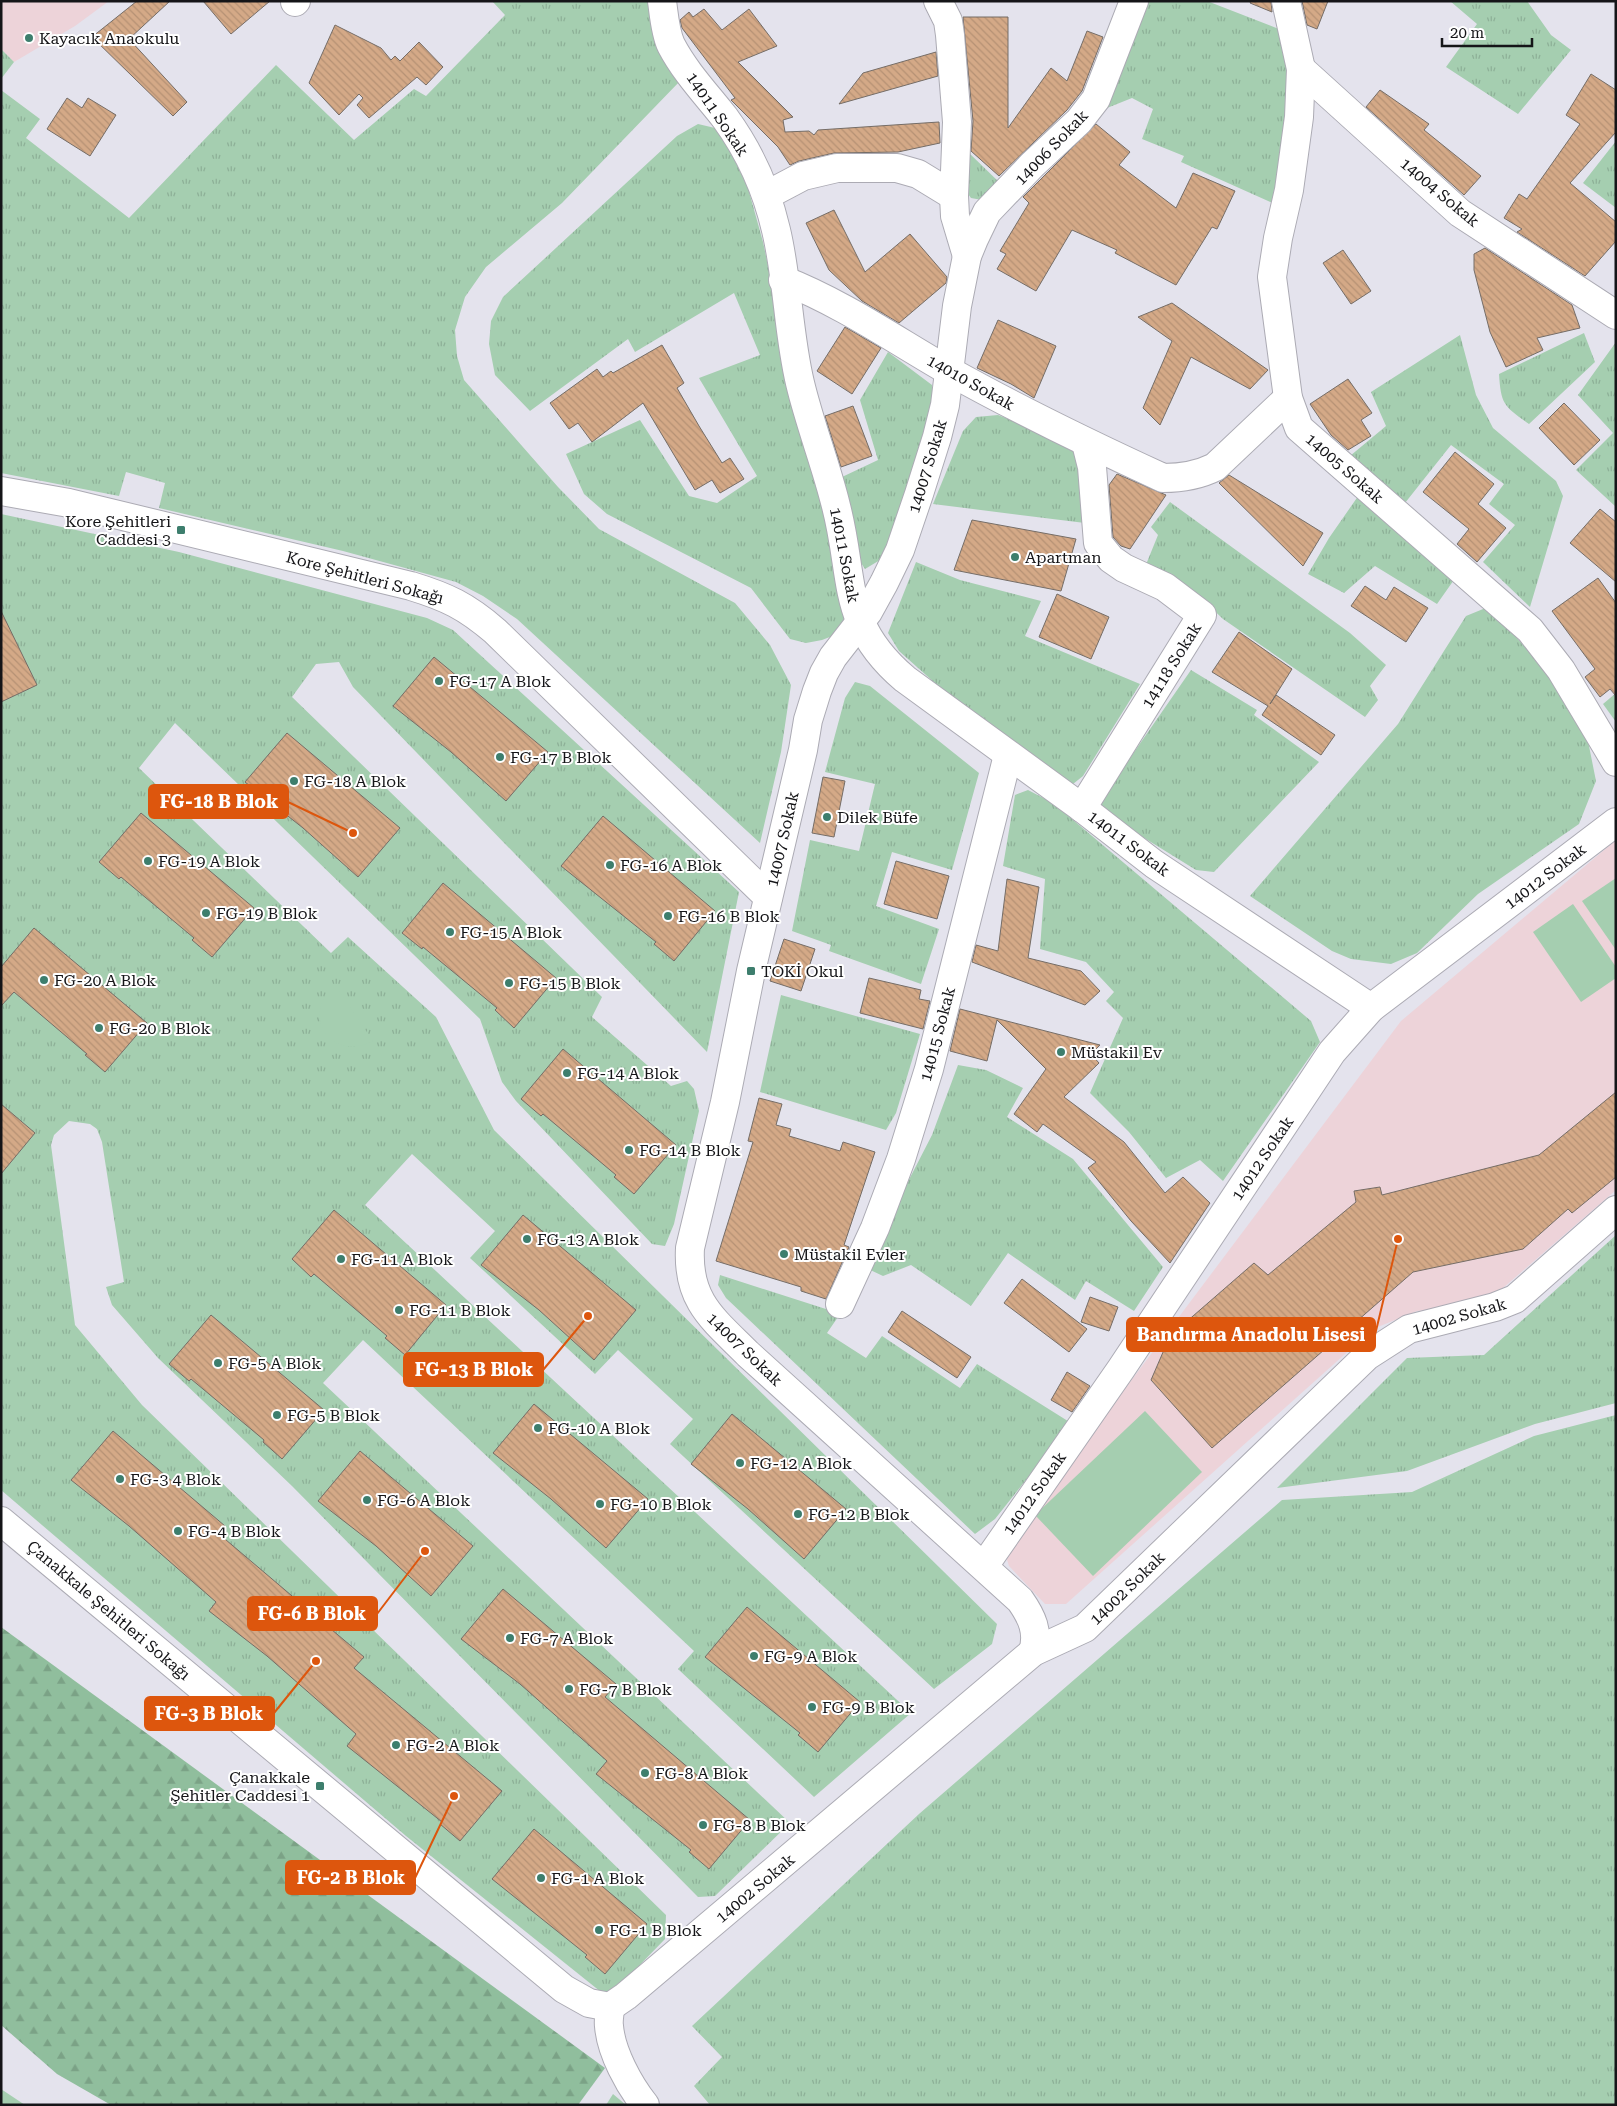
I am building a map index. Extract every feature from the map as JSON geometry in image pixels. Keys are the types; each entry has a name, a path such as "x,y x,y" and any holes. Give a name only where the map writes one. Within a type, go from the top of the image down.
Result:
{"street":[{"name":"14011 Sokak","path":"662,1 667,34 671,46 742,144 767,195 776,232 800,382 837,508 849,588 860,623 876,650 890,666 1170,874 1371,1008"},
{"name":"14007 Sokak","path":"938,1 948,21 957,122 955,216 967,256 957,306 945,405 937,437 900,550 884,583 860,623 833,658 816,691 768,897 725,1102 692,1233 689,1261 693,1284 707,1313 748,1354 1020,1600 1032,1618 1036,1642 1033,1652"},
{"name":"14006 Sokak","path":"967,256 988,212 1032,165 1079,121 1096,99 1134,1"},
{"name":"14005 Sokak","path":"1286,1 1301,69 1298,126 1289,190 1278,238 1272,277 1288,398 1299,428 1307,437 1343,465 1530,630 1561,670 1616,762"},
{"name":"14004 Sokak","path":"1301,69 1460,213 1616,315"},
{"path":"767,195 803,176 837,168 897,168 918,174 954,196"},
{"name":"14010 Sokak","path":"783,280 822,297 950,372 1086,443 1163,478 1203,473 1215,467 1288,398"},
{"name":"14118 Sokak","path":"1082,808 1202,615 1165,588 1124,568 1111,559 1098,543 1092,467 1086,443"},
{"name":"Kore Şehitleri Sokağı","path":"1,492 69,503 125,516 411,586 456,602 476,614 495,631 768,897"},
{"name":"14015 Sokak","path":"840,1304 875,1228 901,1160 926,1078 1008,755"},
{"name":"14012 Sokak","path":"984,1566 1121,1369 1332,1052 1371,1008 1616,822"},
{"name":"14002 Sokak","path":"600,2005 633,1990 1033,1652 1085,1628 1367,1356 1409,1329 1495,1307 1515,1299 1616,1210"},
{"name":"Çanakkale Şehitleri Sokağı","path":"1,1520 564,1989 600,2005"},
{"path":"600,2005 631,2087 645,2105"}],"shaded area":[{"name":"Kayacık Anaokulu","path":"1,1 109,1 75,26 14,62 1,49"},
{"path":"1616,840 1616,1190 1503,1288 1457,1307 1417,1311 1373,1329 1066,1604 1045,1604 1009,1566 1004,1550 1401,1021"}],"green space":[{"path":"492,1 652,1 681,80 562,203 486,267 465,297 455,330 457,356 464,380 558,487 599,529 735,603 770,645 791,685 781,752 760,843 517,619 483,596 456,582 343,551 159,508 165,483 126,472 119,496 1,473 1,90 40,119 26,138 129,218 276,65 354,140 414,89 426,96 505,15"},
{"path":"1149,1 1207,1 1284,31 1294,79 1277,205 1181,162 1184,156 1142,139 1153,109 1132,98 1107,108"},
{"path":"1450,1 1527,1 1551,35 1571,50 1518,114 1446,67 1477,24"},
{"path":"1,49 14,62 1,79"},
{"path":"698,124 715,128 729,148 748,188 763,242 792,378 829,506 843,596 844,619 835,635 822,640 806,643 790,639 751,588 607,514 584,494 566,454 640,420 689,496 717,503 757,476 699,378 760,355 734,293 635,352 628,339 530,411 495,375 489,344 491,321 503,297 677,136"},
{"path":"1616,141 1616,208 1583,183"},
{"path":"967,151 1002,185 982,200 971,198 968,194"},
{"path":"1584,333 1595,362 1529,424 1505,404 1501,392 1499,374"},
{"path":"1460,335 1476,395 1493,428 1556,481 1563,496 1530,607 1483,562 1515,525 1489,504 1504,484 1451,445 1405,503 1350,456 1386,426 1371,392"},
{"path":"1616,342 1616,507 1576,470 1613,433 1578,395"},
{"path":"888,352 932,385 932,402 899,520 885,557 865,569 854,552 842,477 878,460 860,400"},
{"path":"998,415 1068,442 1082,464 1085,523 933,504 963,431 976,417"},
{"path":"1361,492 1456,577 1437,604 1375,566 1344,593 1308,574 1329,538"},
{"path":"1170,502 1350,633 1386,665 1370,686 1378,700 1365,717 1223,619 1200,597 1145,567 1158,535 1151,527"},
{"path":"1,514 179,552 427,618 453,630 739,892 707,1052 353,687 339,662 316,664 292,697 602,997 592,1017 671,1086 687,1081 694,1089 699,1111 674,1224 665,1246 652,1244 516,1101 502,1082 480,1019 175,723 139,768 331,953 348,937 436,1017 494,1130 997,1624 992,1644 934,1689 670,1444 693,1419 618,1350 595,1374 470,1258 495,1231 412,1154 365,1205 911,1713 814,1797 678,1669 694,1651 363,1340 323,1383 790,1823 715,1896 698,1897 292,1486 158,1358 112,1305 106,1287 124,1282 102,1142 97,1129 90,1124 69,1121 54,1135 51,1145 75,1325 142,1405 666,1915 665,1939 632,1973 606,1996 406,1836 1,1490"},
{"path":"916,562 960,580 1041,601 1025,636 1140,684 1083,776 1073,784 1056,775 963,708 899,651 888,633"},
{"path":"1488,607 1549,673 1588,741 1596,781 1579,824 1478,894 1417,953 1391,964 1351,959 1332,951 1250,896 1398,724 1466,616"},
{"path":"1191,670 1257,710 1254,715 1319,762 1214,872 1196,870 1099,810 1105,794"},
{"path":"855,682 870,686 979,773 952,870 892,852 876,906 939,929 921,984 829,951 831,945 792,931 810,840 859,851 875,784 825,772 845,698"},
{"path":"1616,693 1616,722 1603,704"},
{"path":"1028,790 1053,803 1311,1021 1320,1042 1223,1181 1200,1160 1166,1178 1129,1132 1090,1093 1123,1018 1106,1001 1114,992 1086,962 1040,949 1045,879 1003,866 1015,795"},
{"path":"1616,878 1616,950 1582,901"},
{"path":"1573,904 1616,967 1616,978 1581,1002 1533,932"},
{"path":"335,985 373,1041 358,1046 345,1046 333,1041 325,1033 320,1022 320,1010 325,997"},
{"path":"781,995 920,1034 896,1113 886,1130 760,1092"},
{"path":"958,1065 986,1070 1023,1088 1007,1117 1073,1159 1163,1267 1134,1311 1086,1281 1075,1300 1008,1253 971,1306 911,1265 883,1276 864,1267 932,1135"},
{"path":"1616,1235 1616,1403 1535,1424 1407,1471 1277,1488 1407,1358 1484,1355"},
{"path":"720,1275 829,1310 838,1317 827,1333 866,1358 882,1336 960,1388 977,1364 1071,1423 995,1519 975,1534 726,1298 718,1285"},
{"path":"1145,1411 1202,1472 1093,1576 1035,1515"},
{"path":"1616,1415 1616,2105 710,2105 694,2086 722,2057 692,2026 919,1814 1282,1500 1412,1492 1534,1436"},
{"path":"1,1627 605,2068 578,2105 111,2105 57,2074 1,2025"},
{"path":"1,2089 25,2105 1,2105"},
{"path":"613,2094 626,2105 606,2105"}],"building":[{"path":"137,1 170,1 129,39 187,102 173,116 92,37"},
{"path":"203,1 270,1 231,34"},
{"path":"1251,1 1271,1 1272,12 1250,3"},
{"path":"1302,1 1328,1 1317,29 1307,25"},
{"path":"704,9 722,30 749,9 777,46 738,62 793,117 783,120 785,132 809,131 814,135 818,130 939,122 940,143 898,152 834,153 790,165 778,147 731,100 735,98 682,28 680,20 689,12 693,17"},
{"path":"963,17 1008,17 1008,128 1051,68 1067,81 1087,31 1103,37 1082,91 1067,110 999,176 971,151 973,121"},
{"path":"335,25 381,48 391,60 395,56 400,61 419,42 443,67 426,85 417,77 369,118 357,105 363,98 359,94 339,115 309,83"},
{"path":"936,52 938,76 839,104 863,73"},
{"path":"1591,74 1616,90 1616,132 1570,183 1616,222 1616,241 1585,276 1517,232 1522,229 1504,218 1519,194 1527,199 1580,124 1566,115"},
{"path":"1380,90 1429,124 1424,130 1481,176 1464,195 1366,107"},
{"path":"67,98 82,108 88,98 116,115 90,156 47,129"},
{"path":"1096,124 1130,152 1119,165 1176,208 1193,173 1235,191 1217,229 1212,227 1176,285 1115,253 1117,250 1072,230 1036,291 997,269 1006,254 1000,251 1029,203 1023,197"},
{"path":"834,210 865,272 910,234 947,277 946,283 899,323 862,301 829,270 806,223"},
{"path":"1485,248 1572,305 1580,328 1537,338 1543,350 1506,367 1490,332 1474,270 1474,254"},
{"path":"1343,250 1371,291 1351,304 1323,263"},
{"path":"1172,303 1268,370 1250,389 1191,357 1160,425 1143,408 1172,341 1138,317"},
{"path":"998,320 1056,346 1034,398 1011,384 977,368"},
{"path":"845,327 881,348 852,394 817,371"},
{"path":"662,345 684,383 677,388 699,426 722,463 730,458 744,479 720,493 712,480 695,490 643,403 592,442 578,423 569,429 550,403 597,369 603,377"},
{"path":"1348,379 1372,413 1361,420 1371,436 1348,450 1331,435 1310,404"},
{"path":"1564,403 1600,440 1574,465 1539,428"},
{"path":"853,406 872,456 841,467 825,416"},
{"path":"1455,452 1494,484 1478,504 1506,528 1477,562 1457,544 1469,529 1423,492"},
{"path":"1117,474 1166,495 1130,549 1121,546 1113,537 1109,485"},
{"path":"1229,475 1323,533 1303,566 1219,483"},
{"path":"1600,509 1616,522 1616,582 1570,543"},
{"name":"Apartman","path":"972,520 1076,539 1061,591 954,570"},
{"path":"1598,578 1616,603 1616,696 1610,689 1600,697 1585,677 1595,669 1552,611"},
{"path":"1365,586 1386,600 1394,587 1428,608 1406,642 1351,606"},
{"path":"1057,594 1109,617 1091,659 1039,637"},
{"path":"1,611 37,685 1,702"},
{"path":"1239,632 1292,669 1270,704 1276,695 1335,735 1321,755 1262,715 1268,706 1212,672"},
{"path":"434,657 548,752 506,801 451,752 393,706"},
{"path":"287,733 400,828 358,877 303,828 245,782"},
{"name":"Dilek Büfe","path":"823,777 845,781 834,837 812,833"},
{"path":"141,813 254,908 212,957 192,940 194,938 121,877 119,879 99,862"},
{"path":"603,816 715,911 674,961 654,944 656,942 561,866"},
{"path":"896,861 949,876 937,919 884,904"},
{"path":"1007,879 1039,887 1028,958 1081,971 1100,991 1085,1005 972,962 976,945 998,951"},
{"path":"443,883 556,978 514,1028 495,1010 497,1008 423,947 422,949 402,933"},
{"path":"34,928 147,1023 105,1072 85,1055 87,1054 14,992 1,1006 1,967"},
{"path":"784,939 815,949 801,991 770,981"},
{"path":"869,978 921,990 919,999 930,1001 923,1029 860,1013"},
{"path":"960,1009 1100,1045 1091,1054 1099,1063 1064,1097 1124,1142 1165,1193 1183,1177 1210,1203 1170,1263 1131,1221 1088,1168 1096,1162 1043,1124 1037,1132 1014,1114 1046,1069 997,1020 987,1061 950,1051"},
{"path":"563,1049 676,1145 634,1194 614,1177 616,1175 543,1114 541,1116 521,1099"},
{"path":"1616,1092 1616,1177 1572,1213 1568,1209 1523,1249 1413,1272 1212,1448 1151,1380 1170,1336 1254,1263 1268,1275 1356,1202 1354,1191 1380,1187 1382,1195 1539,1155"},
{"path":"759,1098 782,1104 776,1125 791,1129 789,1136 840,1151 843,1142 875,1152 844,1245 849,1247 826,1299 801,1291 801,1287 716,1261 753,1142 748,1141"},
{"path":"1,1104 35,1133 1,1174"},
{"path":"334,1210 446,1305 405,1355 385,1338 387,1336 314,1274 311,1277 292,1259"},
{"path":"523,1215 636,1310 594,1360 539,1310 481,1265"},
{"path":"1022,1279 1087,1329 1069,1352 1004,1303"},
{"path":"1090,1297 1118,1307 1109,1331 1081,1322"},
{"path":"902,1311 971,1357 957,1378 888,1332"},
{"path":"211,1315 324,1410 282,1459 263,1442 264,1440 191,1379 189,1381 169,1364"},
{"path":"1067,1372 1090,1386 1072,1412 1051,1400"},
{"path":"534,1404 648,1499 606,1548 551,1499 493,1453"},
{"path":"732,1414 846,1509 804,1559 748,1509 691,1464"},
{"path":"113,1431 225,1526 219,1534 364,1657 354,1668 502,1791 460,1841 440,1824 442,1822 347,1746 356,1734 267,1656 209,1611 216,1602 129,1526 71,1480"},
{"path":"360,1451 473,1546 431,1596 376,1546 318,1501"},
{"path":"503,1589 616,1684 605,1697 750,1820 709,1869 689,1852 691,1850 596,1774 607,1761 520,1684 461,1639"},
{"path":"747,1607 860,1702 818,1752 798,1735 800,1733 705,1657"},
{"path":"534,1829 647,1924 605,1974 585,1957 587,1955 492,1879"}],"place":[{"name":"Kayacık Anaokulu","path":"29,38"},
{"name":"Kore Şehitleri Caddesi 3","path":"181,530"},
{"name":"Apartman","path":"1015,557"},
{"name":"FG-17 A Blok","path":"439,681"},
{"name":"FG-17 B Blok","path":"500,757"},
{"name":"FG-18 A Blok","path":"294,781"},
{"name":"Dilek Büfe","path":"827,817"},
{"name":"FG-18 B Blok","path":"353,833"},
{"name":"FG-19 A Blok","path":"148,861"},
{"name":"FG-16 A Blok","path":"610,865"},
{"name":"FG-19 B Blok","path":"206,913"},
{"name":"FG-16 B Blok","path":"668,916"},
{"name":"FG-15 A Blok","path":"450,932"},
{"name":"TOKİ Okul","path":"751,971"},
{"name":"FG-20 A Blok","path":"44,980"},
{"name":"FG-15 B Blok","path":"509,983"},
{"name":"FG-20 B Blok","path":"99,1028"},
{"name":"Müstakil Ev","path":"1061,1052"},
{"name":"FG-14 A Blok","path":"567,1073"},
{"name":"FG-14 B Blok","path":"629,1150"},
{"name":"FG-13 A Blok","path":"527,1239"},
{"name":"Bandırma Anadolu Lisesi","path":"1398,1239"},
{"name":"Müstakil Evler","path":"784,1254"},
{"name":"FG-11 A Blok","path":"341,1259"},
{"name":"FG-11 B Blok","path":"399,1310"},
{"name":"FG-13 B Blok","path":"588,1316"},
{"name":"FG-5 A Blok","path":"218,1363"},
{"name":"FG-5 B Blok","path":"277,1415"},
{"name":"FG-10 A Blok","path":"538,1428"},
{"name":"FG-12 A Blok","path":"740,1463"},
{"name":"FG-3 4 Blok","path":"120,1479"},
{"name":"FG-6 A Blok","path":"367,1500"},
{"name":"FG-10 B Blok","path":"600,1504"},
{"name":"FG-12 B Blok","path":"798,1514"},
{"name":"FG-4 B Blok","path":"178,1531"},
{"name":"FG-6 B Blok","path":"425,1551"},
{"name":"FG-7 A Blok","path":"510,1638"},
{"name":"FG-9 A Blok","path":"754,1656"},
{"name":"FG-3 B Blok","path":"316,1661"},
{"name":"FG-7 B Blok","path":"569,1689"},
{"name":"FG-9 B Blok","path":"812,1707"},
{"name":"FG-2 A Blok","path":"396,1745"},
{"name":"FG-8 A Blok","path":"645,1773"},
{"name":"Çanakkale Şehitler Caddesi 1","path":"320,1786"},
{"name":"FG-2 B Blok","path":"454,1796"},
{"name":"FG-8 B Blok","path":"703,1825"},
{"name":"FG-1 A Blok","path":"541,1878"},
{"name":"FG-1 B Blok","path":"599,1930"}]}
